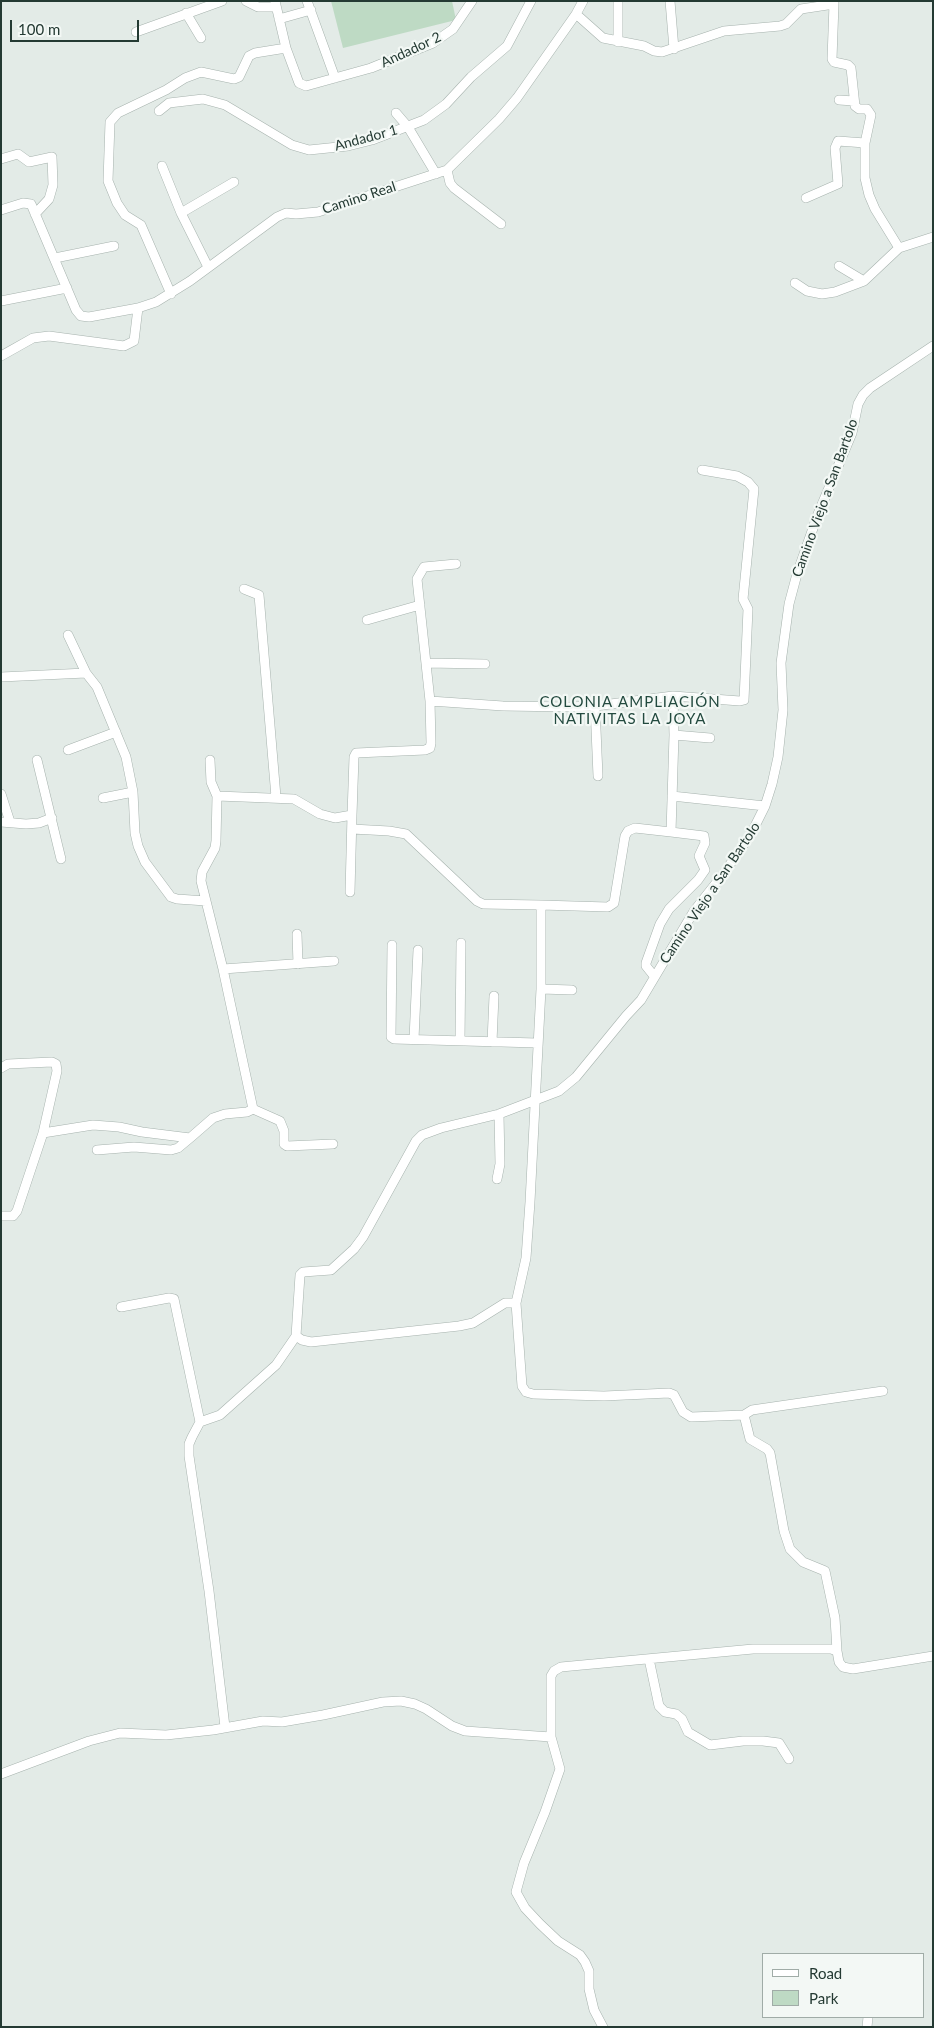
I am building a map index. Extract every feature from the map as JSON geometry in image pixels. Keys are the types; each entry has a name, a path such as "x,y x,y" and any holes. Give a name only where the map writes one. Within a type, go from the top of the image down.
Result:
{"street":[{"path":"136,32 222,1"},
{"path":"171,294 141,225 125,215 117,204 108,181 110,122 118,113 166,90 185,78 201,72 234,79 239,77 249,56 286,48 275,4 258,7 246,1"},
{"name":"Andador 2","path":"286,48 299,83 306,86 379,65 433,43 453,29 472,1"},
{"name":"Andador 1","path":"159,111 169,103 203,99 225,105 292,144 309,150 348,146 372,140 408,127 436,113 471,77 507,46 531,1"},
{"name":"Camino Real","path":"67,288 81,316 89,317 138,308 156,302 171,294 277,217 286,213 318,212 446,170 499,119 517,98 576,14 583,1"},
{"path":"618,1 618,42"},
{"path":"670,1 674,49"},
{"path":"576,14 603,38 644,46 654,51 662,52 724,30 780,26 786,24 801,9 834,3 832,59 834,62 848,65 851,68 855,106 860,109 868,108 871,115 865,143 865,178 868,195 899,248"},
{"path":"279,19 309,6 334,78"},
{"path":"186,13 201,38"},
{"path":"839,100 854,101"},
{"path":"396,113 408,127 436,174"},
{"path":"806,198 838,184 835,148 838,141 865,143"},
{"path":"1,159 18,154 30,162 52,157 53,185 49,199 35,214"},
{"path":"162,166 181,213 208,267"},
{"path":"446,170 450,183 454,188 501,224"},
{"path":"181,213 234,182"},
{"path":"1,210 24,203 31,204 67,288 2,298"},
{"path":"795,283 807,291 822,294 835,292 864,281 899,248 933,237"},
{"path":"55,258 114,246"},
{"path":"839,266 864,281"},
{"path":"1,356 33,338 49,336 124,346 134,341 138,308"},
{"name":"Camino Viejo a San Bartolo","path":"296,1336 300,1275 303,1272 331,1270 354,1248 363,1237 416,1141 422,1135 433,1130 499,1114 560,1091 576,1078 641,1000 694,911 724,873 751,834 765,806 778,757 783,710 781,663 789,604 797,574 818,514 852,433 858,404 870,388 933,346"},
{"path":"430,701 503,706 594,706 673,696 740,702 744,700 748,610 744,599 754,490 748,482 737,476 702,470"},
{"path":"350,892 354,757 356,753 425,750 430,748 432,743 430,701 417,579 424,567 456,564"},
{"path":"244,589 259,595 276,797"},
{"path":"367,620 420,605"},
{"path":"68,635 86,673 97,687 126,757 133,792 135,833 145,862 171,897 206,901"},
{"path":"426,663 485,664"},
{"path":"1,677 86,673"},
{"path":"671,832 674,735 673,696"},
{"path":"594,706 598,776"},
{"path":"68,750 116,732"},
{"path":"674,735 710,738"},
{"path":"37,760 61,859"},
{"path":"210,760 211,782 217,796 216,841 215,848 202,872 201,881 223,969 253,1109"},
{"path":"104,798 133,792"},
{"path":"1,794 6,822 39,822 52,818"},
{"path":"217,796 276,797 299,800 310,809 335,818 352,815"},
{"path":"672,796 765,806"},
{"path":"352,829 394,831 406,834 477,901 483,904 608,907 614,903 625,836 628,831 635,828 704,836 705,843 699,856 705,870 698,880 669,909 660,924 646,962 646,966 654,976"},
{"path":"541,905 541,988 537,1043 536,1100 526,1258 516,1303 522,1386 526,1392 534,1394 604,1396 669,1393 674,1395 683,1412 691,1417 744,1415 752,1410 883,1391"},
{"path":"297,934 298,964"},
{"path":"460,1040 461,943"},
{"path":"392,945 391,1037 394,1039 537,1043"},
{"path":"414,1039 418,950"},
{"path":"223,969 334,962"},
{"path":"541,988 572,990"},
{"path":"492,1042 494,996"},
{"path":"1,1068 8,1064 52,1062 56,1064 57,1071 43,1133 17,1211 13,1216 1,1216"},
{"path":"97,1150 134,1148 171,1150 178,1148 213,1118 225,1114 247,1112 253,1109"},
{"path":"253,1109 280,1121 284,1131 284,1144 286,1146 333,1144"},
{"path":"497,1179 500,1164 499,1114"},
{"path":"43,1133 93,1125 190,1138"},
{"path":"121,1307 169,1298 174,1299 200,1422 189,1444 189,1456 209,1591 224,1727"},
{"path":"200,1422 220,1415 265,1375 276,1365 296,1336 311,1342 459,1326 473,1323 505,1303 516,1303"},
{"path":"744,1415 750,1439 770,1452 784,1531 790,1549 803,1562 825,1571 835,1618 837,1651 842,1667 853,1669 933,1656"},
{"path":"603,2027 592,2003 589,1989 589,1971 585,1962 580,1955 558,1941 540,1924 525,1908 516,1892 524,1863 560,1769 551,1737 551,1676 554,1671 561,1667 753,1650 822,1648 837,1651"},
{"path":"649,1659 659,1706 665,1712 676,1714 682,1720 688,1732 710,1745 743,1741 779,1743 788,1759"},
{"path":"1,1774 89,1741 120,1733 166,1735 263,1721 282,1722 382,1702 401,1701 426,1709 452,1726 466,1731 551,1737"}],"green space":[{"path":"331,1 452,1 456,20 343,48"}],"district":[{"name":"COLONIA AMPLIACIÓN NATIVITAS LA JOYA","path":"630,710"}]}
